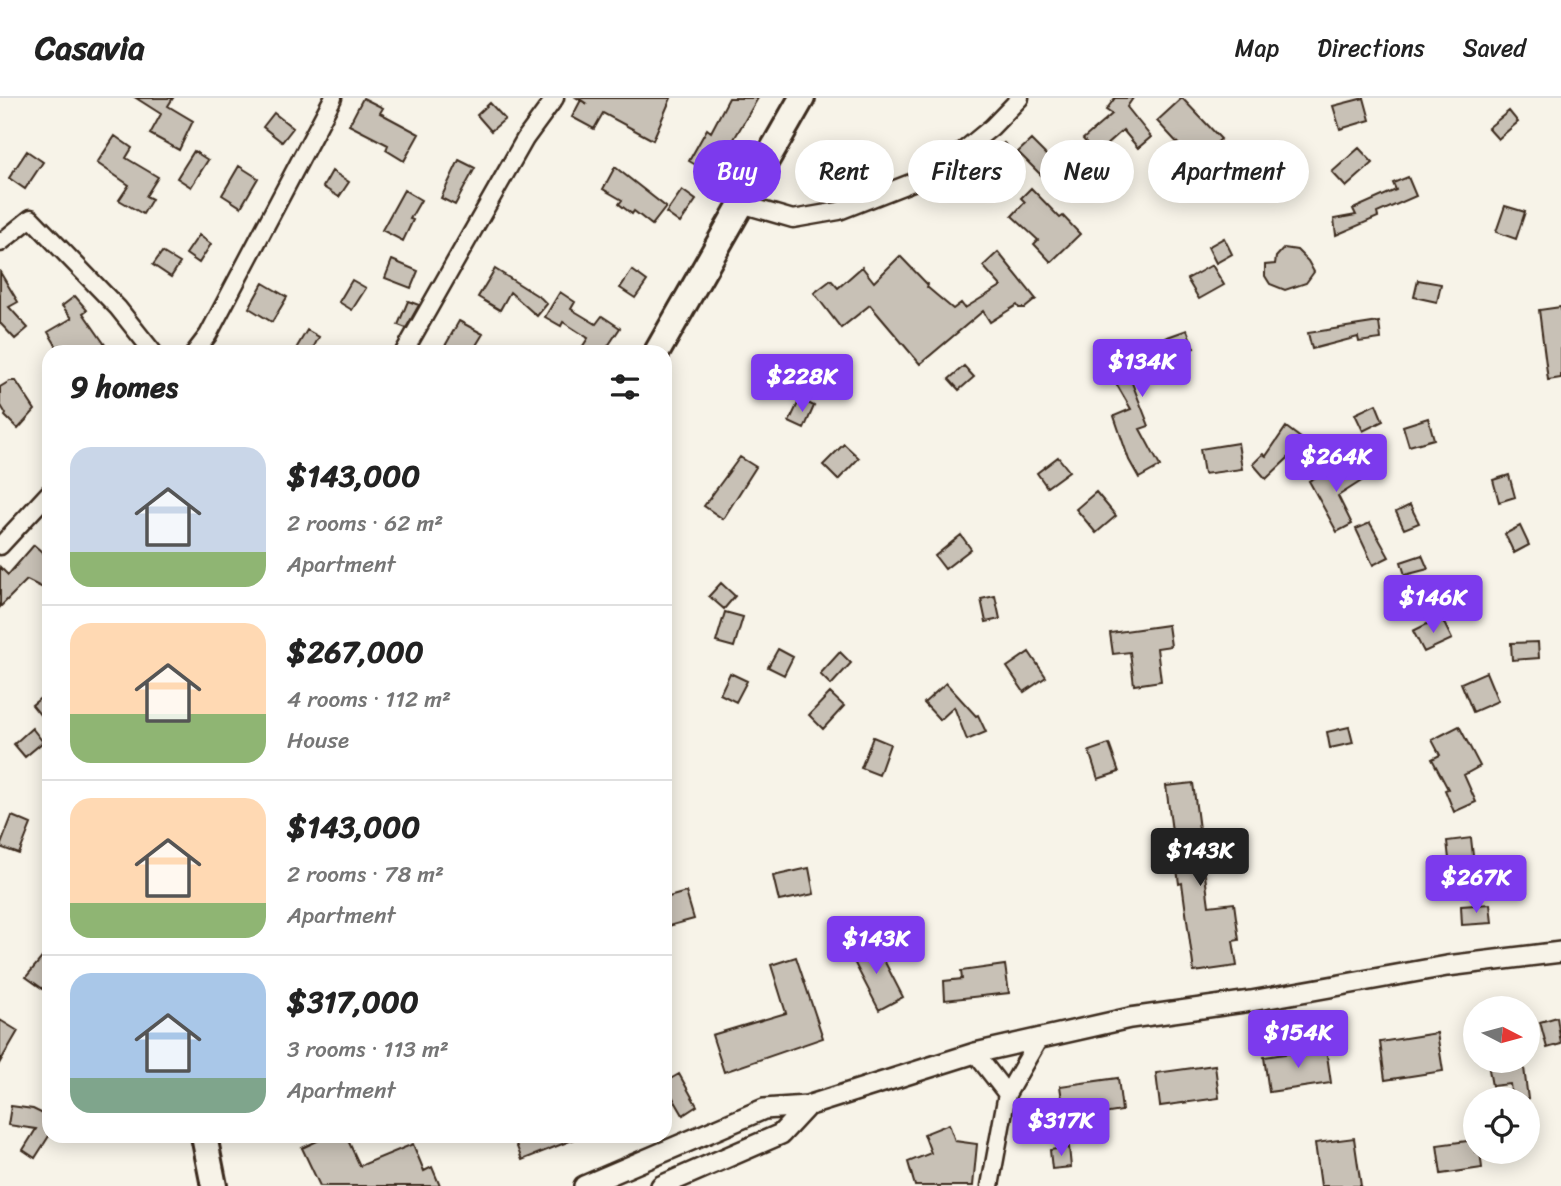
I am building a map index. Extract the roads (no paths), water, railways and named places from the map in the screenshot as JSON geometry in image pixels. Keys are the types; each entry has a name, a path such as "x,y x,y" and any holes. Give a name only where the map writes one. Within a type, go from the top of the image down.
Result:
{"main road":[{"path":"661,345 802,98"},
{"path":"205,1143 214,1186"}],"street":[{"path":"200,345 333,98"},
{"path":"408,345 525,139 555,98"},
{"path":"741,204 793,219 839,211 936,173 992,127 1020,98"},
{"path":"0,243 31,218 118,308 147,345"},
{"path":"0,546 42,501"},
{"path":"584,1186 764,1109 807,1106 975,1053 1040,1037 1130,1018 1251,1001 1447,966 1561,952"},
{"path":"990,1186 1007,1094 1040,1037"},
{"path":"975,1053 1007,1094"},
{"path":"661,1186 781,1134 807,1106"}]}
